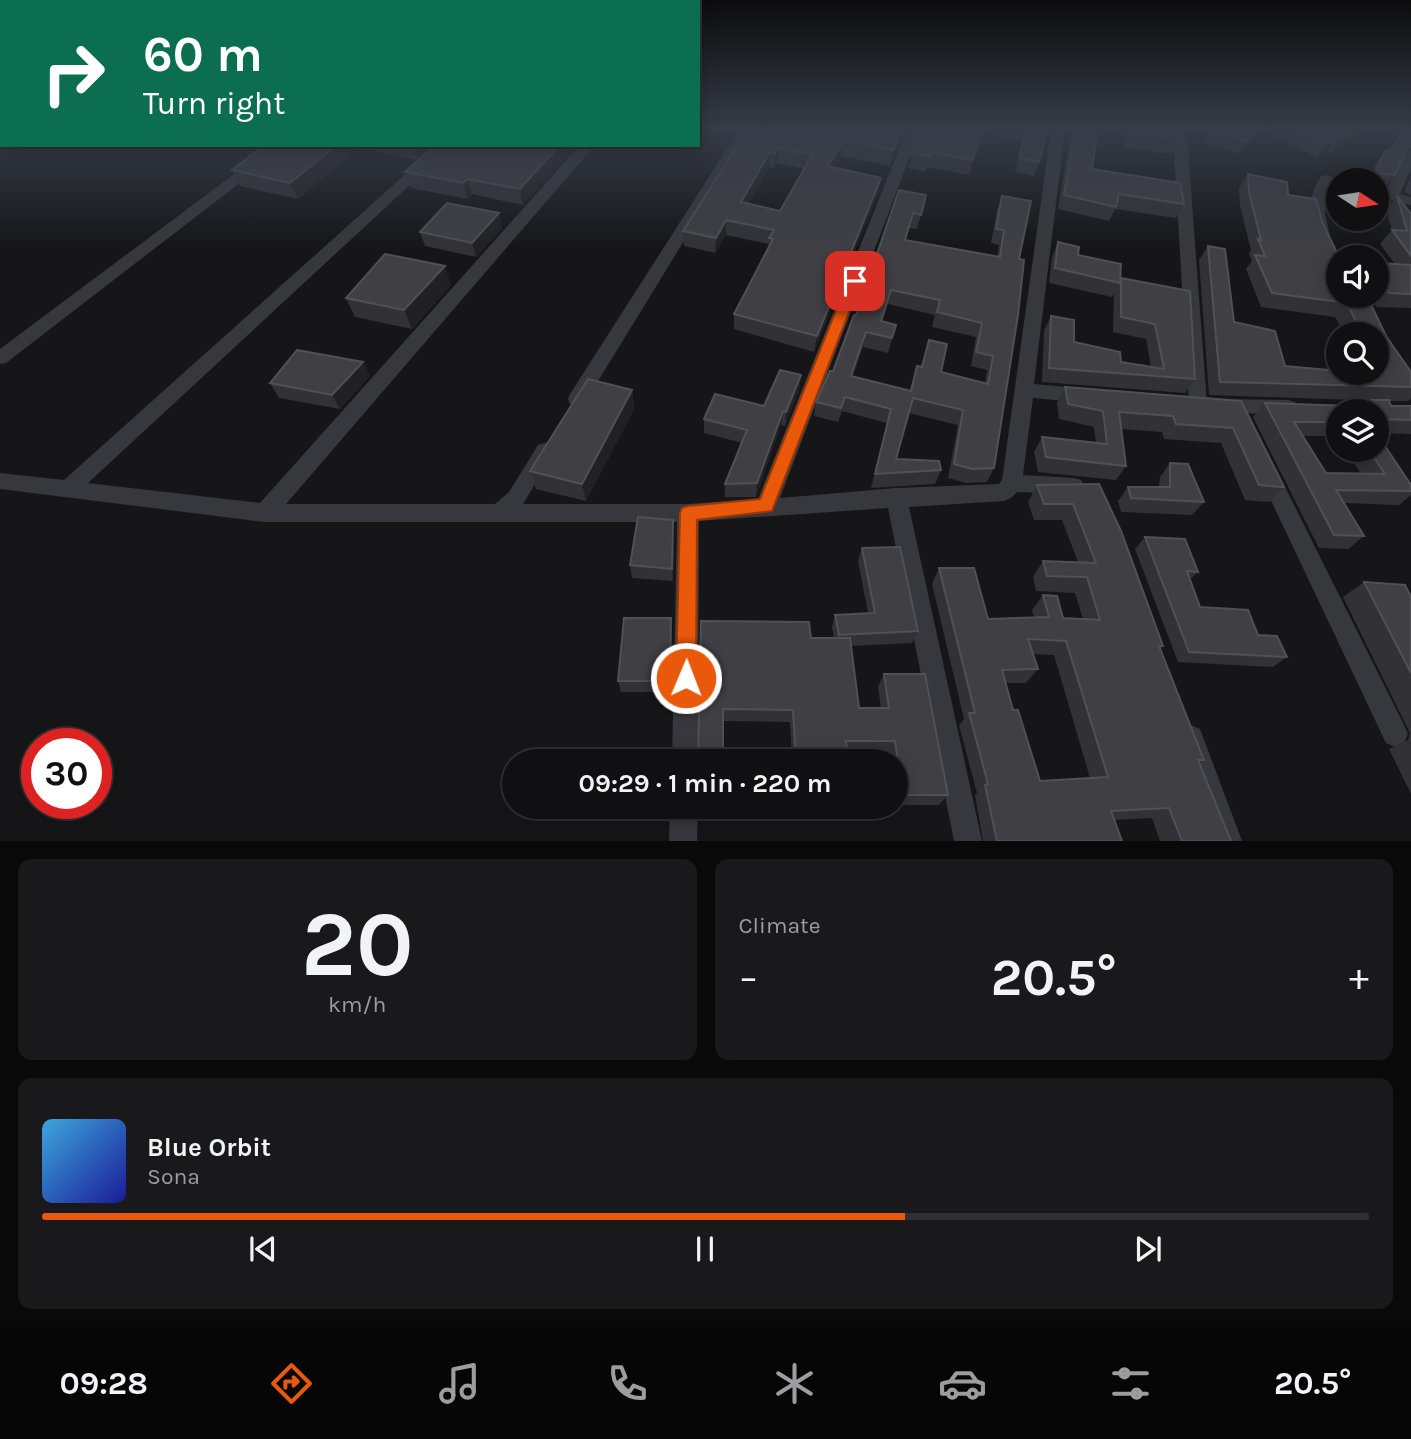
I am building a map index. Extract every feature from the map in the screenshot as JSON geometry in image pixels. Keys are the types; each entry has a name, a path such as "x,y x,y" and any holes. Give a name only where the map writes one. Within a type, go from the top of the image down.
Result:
{"street":[{"path":"0,358 250,169"},
{"path":"68,489 419,169"},
{"path":"265,513 567,169"},
{"path":"566,416 721,169"},
{"path":"766,506 899,169"},
{"path":"0,481 265,513 688,513 897,497 1004,492 1012,483 1053,169"},
{"path":"1182,169 1191,404 1312,407"},
{"path":"1390,185 1401,169"},
{"path":"1326,179 1320,188 1315,207 1320,229 1328,245"},
{"path":"1390,196 1411,201"},
{"path":"1024,390 1104,397"},
{"path":"1236,407 1248,432"},
{"path":"501,512 516,498 552,440"},
{"path":"1260,457 1395,734"},
{"path":"1012,483 1100,487"},
{"path":"897,497 968,841"},
{"path":"685,749 688,513"},
{"path":"1181,710 1228,841"},
{"path":"683,841 684,819"}],"building":[{"path":"233,169 307,169 290,183"},
{"path":"408,169 538,169 520,189 467,179 463,183 405,172"},
{"path":"722,169 760,169 741,202 780,211 804,169 842,169 881,178 817,336 734,314 773,239 769,238 774,230 726,220 716,238 683,231"},
{"path":"1068,169 1094,169 1180,183 1184,204 1119,194 1116,207 1064,195"},
{"path":"1390,169 1398,169 1395,175 1390,174"},
{"path":"1248,174 1287,182 1288,195 1316,199 1323,224 1333,245 1326,245 1326,300 1272,293 1255,255 1265,256 1258,239 1261,240 1249,192"},
{"path":"899,190 926,195 921,215 913,213 905,240 1000,257 1004,230 996,229 1002,196 1031,201 1019,259 1024,260 1018,315 994,468 972,469 954,464 963,410 913,398 896,459 939,461 941,470 875,474 891,409 845,397 841,408 816,402 830,371 833,371 856,315","holes":["891,290 940,300 937,312 982,323 976,352 993,356 988,384 941,372 947,344 929,340 922,367 917,366 911,391 851,376 866,332 892,338 896,325 881,321"]},
{"path":"1397,196 1411,214 1411,256 1392,230 1407,231"},
{"path":"447,203 499,213 472,243 420,232"},
{"path":"1058,242 1079,247 1078,255 1121,264 1120,283 1055,268"},
{"path":"1208,246 1225,249 1234,322 1275,331 1285,366 1326,370 1326,385 1220,382"},
{"path":"385,254 445,266 404,310 346,298"},
{"path":"1389,264 1411,265 1411,294 1389,293"},
{"path":"1121,278 1190,291 1195,379 1049,368 1051,316 1074,320 1074,342 1120,352 1121,362 1164,369 1155,324 1121,317"},
{"path":"1349,308 1373,308 1379,322 1356,322"},
{"path":"1389,340 1411,372 1411,387 1335,385 1389,385"},
{"path":"297,350 363,362 332,395 270,383"},
{"path":"780,370 801,375 786,412 783,411 757,483 725,484 747,430 704,419 715,394 764,406"},
{"path":"588,379 632,390 582,484 530,471"},
{"path":"1065,387 1241,401 1284,487 1259,485 1233,428 1176,424 1173,416 1119,412 1126,466 1046,457 1042,437 1107,444 1103,411 1068,404"},
{"path":"1389,400 1391,406 1411,406 1411,420 1389,419"},
{"path":"1265,403 1326,405 1326,422 1294,422 1326,473 1385,474 1377,462 1389,462 1389,452 1411,485 1411,491 1336,490 1364,536 1334,535"},
{"path":"1170,463 1188,464 1204,502 1131,498 1128,487 1170,487"},
{"path":"1099,484 1121,531 1163,646 1159,646 1204,760 1198,760 1231,841 1182,841 1169,808 1111,811 1122,841 997,841 985,785 988,784 969,713 975,713 939,568 974,568 988,619 1049,617 1043,595 1057,596 1063,618 1100,620 1087,577 1047,576 1043,561 1096,563 1073,504 1044,504 1037,485","holes":["1028,639 1066,641 1108,777 1040,781 1018,710 1013,710 1002,670 1038,669"]},
{"path":"638,517 673,520 672,569 630,565"},
{"path":"1145,537 1185,539 1198,572 1187,571 1200,607 1248,610 1258,635 1277,636 1287,657 1189,652"},
{"path":"900,547 918,631 839,635 835,615 875,613 862,548"},
{"path":"1364,582 1405,585 1411,597 1411,673"},
{"path":"624,618 671,618 670,681 618,681"},
{"path":"701,621 809,622 811,638 850,638 859,708 889,708 884,674 925,674 948,795 908,795 908,749 896,749 895,741 846,741 847,749 795,749 793,710 723,709 723,749 698,749"}],"route":[{"path":"686,678 688,513 766,506 855,281"}]}
